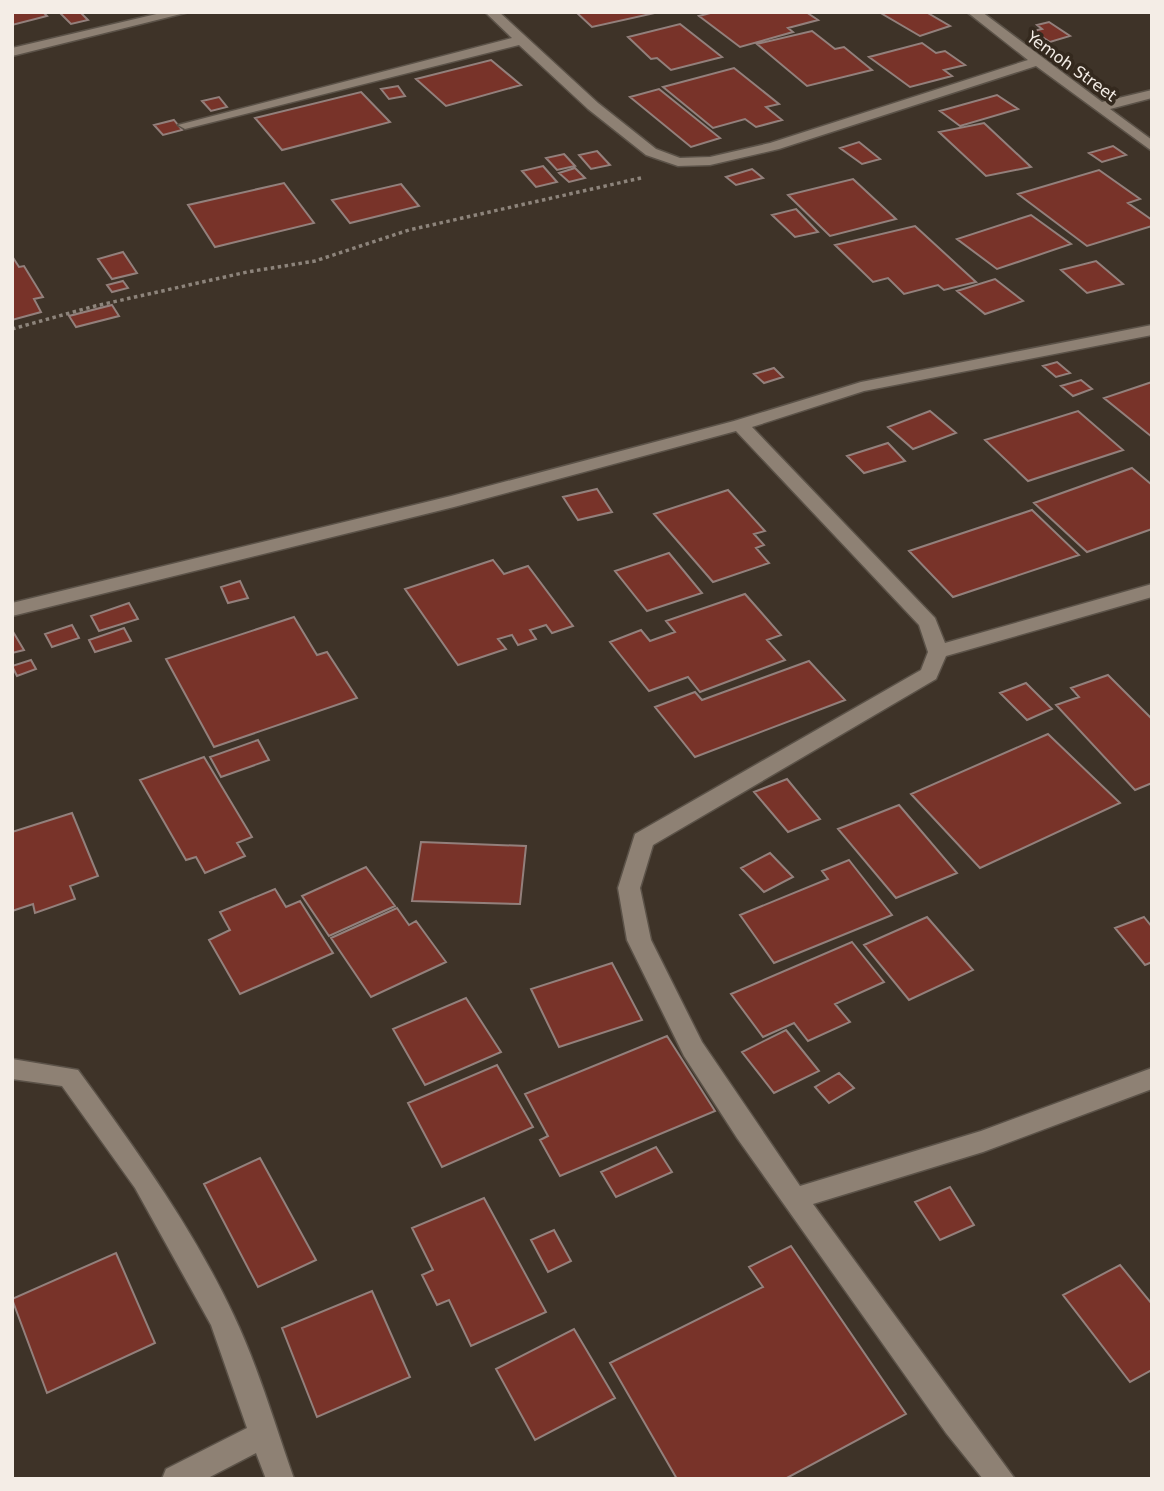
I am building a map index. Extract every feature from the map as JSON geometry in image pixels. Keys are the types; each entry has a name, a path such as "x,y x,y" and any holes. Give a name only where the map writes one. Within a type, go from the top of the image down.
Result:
{"street":[{"path":"12,52 183,12"},
{"path":"491,12 593,106 651,152 678,162 710,161 774,146 1035,62"},
{"name":"Yemoh Street","path":"973,12 1035,62 1100,107 1152,148"},
{"path":"185,125 521,40"},
{"path":"1100,107 1152,94"},
{"path":"12,610 201,561 303,540 740,425 861,387 1152,330"},
{"path":"740,425 929,623 938,652 929,674 643,840 629,888 639,940 693,1049 746,1131 956,1424 1001,1479"},
{"path":"938,652 1152,590"},
{"path":"12,1069 69,1077 144,1180 223,1321 266,1433 280,1479"},
{"path":"796,1198 983,1141 1152,1078"},
{"path":"176,1479 266,1433"}],"path":[{"path":"12,329 95,306 315,261 409,230 645,177"}],"building":[{"path":"12,12 43,12 47,16 12,25"},
{"path":"59,12 80,12 88,20 71,24"},
{"path":"576,12 654,12 655,13 592,27"},
{"path":"714,12 806,12 818,20 788,28 793,32 740,47 699,16"},
{"path":"879,12 926,12 950,26 920,36"},
{"path":"1049,22 1070,36 1050,42 1033,31 1042,29 1037,25"},
{"path":"680,24 722,57 671,70 657,58 651,59 628,37"},
{"path":"812,31 835,49 844,47 872,70 807,86 757,44"},
{"path":"922,43 936,53 945,51 965,65 944,70 952,76 910,87 869,57"},
{"path":"491,60 521,85 446,106 416,79"},
{"path":"734,68 779,104 766,107 782,120 756,127 745,119 713,128 663,87"},
{"path":"398,86 405,96 389,99 381,89"},
{"path":"659,89 720,138 691,147 630,97"},
{"path":"361,92 390,122 282,150 255,118"},
{"path":"997,95 1018,109 960,126 940,111"},
{"path":"219,97 227,107 211,111 202,101"},
{"path":"174,120 182,130 163,135 154,125"},
{"path":"984,123 1031,167 986,176 939,132"},
{"path":"859,142 880,159 862,164 840,148"},
{"path":"1113,146 1126,155 1102,162 1089,153"},
{"path":"597,151 610,165 591,169 579,155"},
{"path":"564,154 575,166 557,170 546,158"},
{"path":"543,166 557,182 536,187 522,171"},
{"path":"575,168 585,178 569,182 559,173"},
{"path":"752,169 763,178 736,185 726,177"},
{"path":"1099,170 1140,199 1128,203 1152,220 1152,226 1087,246 1018,194"},
{"path":"853,179 896,219 830,236 788,195"},
{"path":"284,183 314,223 215,247 188,205"},
{"path":"401,184 419,206 350,223 332,200"},
{"path":"796,209 818,232 795,237 772,215"},
{"path":"1031,215 1071,244 997,269 957,239"},
{"path":"915,226 976,282 944,290 938,285 904,294 888,278 873,282 835,245"},
{"path":"123,252 137,273 112,279 98,259"},
{"path":"12,256 19,267 24,266 43,297 34,299 41,312 12,320"},
{"path":"1096,261 1123,284 1087,293 1061,270"},
{"path":"995,279 1023,301 985,314 957,291"},
{"path":"123,281 128,288 112,292 107,285"},
{"path":"112,305 119,316 76,327 69,316"},
{"path":"1057,362 1070,373 1056,377 1043,366"},
{"path":"774,368 783,377 764,383 754,374"},
{"path":"1081,380 1092,389 1073,396 1061,386"},
{"path":"1152,382 1152,437 1104,398"},
{"path":"930,411 956,433 913,449 888,427"},
{"path":"1078,411 1123,450 1028,481 985,440"},
{"path":"888,443 905,461 864,473 847,456"},
{"path":"1132,468 1152,485 1152,529 1087,552 1034,503"},
{"path":"597,489 612,512 578,520 563,497"},
{"path":"728,490 765,531 754,534 764,545 756,548 769,563 713,582 654,514"},
{"path":"1032,510 1079,555 953,597 909,551"},
{"path":"669,553 702,593 647,611 615,571"},
{"path":"493,560 504,574 528,566 573,626 552,633 546,625 530,630 536,639 518,645 512,635 498,639 506,649 458,665 405,589"},
{"path":"240,581 248,598 228,603 221,587"},
{"path":"745,594 781,635 767,640 785,660 700,692 688,677 649,691 610,642 641,630 650,641 675,632 666,621"},
{"path":"129,603 138,619 99,631 91,616"},
{"path":"294,617 317,655 327,652 357,698 214,747 166,659"},
{"path":"72,625 79,638 52,647 45,634"},
{"path":"124,628 131,641 95,652 89,640"},
{"path":"12,630 24,650 12,653"},
{"path":"31,660 36,669 17,676 12,666"},
{"path":"809,661 845,700 695,757 655,707 695,692 702,700"},
{"path":"1108,675 1152,719 1152,783 1135,790 1056,705 1079,697 1071,688"},
{"path":"1026,683 1052,709 1027,720 1000,693"},
{"path":"1048,734 1120,803 980,868 911,794"},
{"path":"258,740 269,760 221,777 210,757"},
{"path":"204,757 252,837 237,843 245,856 205,873 196,857 186,860 140,780"},
{"path":"787,779 820,819 788,832 754,792"},
{"path":"899,805 957,873 896,898 838,829"},
{"path":"72,813 98,876 70,886 75,899 35,913 33,904 12,911 12,832"},
{"path":"421,842 526,846 520,904 412,901"},
{"path":"770,853 793,877 764,892 741,868"},
{"path":"849,860 892,915 774,963 740,915 828,879 822,871"},
{"path":"366,867 395,906 329,936 302,896"},
{"path":"275,889 286,907 300,901 333,953 240,994 209,940 230,930 220,912"},
{"path":"397,908 409,925 416,921 446,962 371,997 331,938"},
{"path":"927,917 973,970 909,1000 864,945"},
{"path":"1144,917 1152,927 1152,962 1145,965 1115,928"},
{"path":"852,942 884,982 835,1004 850,1022 808,1041 794,1023 763,1037 731,994"},
{"path":"612,963 642,1020 559,1047 531,989"},
{"path":"466,998 501,1052 425,1085 393,1029"},
{"path":"786,1030 819,1071 774,1093 742,1052"},
{"path":"667,1036 715,1111 560,1176 540,1140 548,1136 525,1094"},
{"path":"497,1065 533,1127 442,1167 408,1103"},
{"path":"839,1073 854,1088 829,1103 815,1087"},
{"path":"656,1147 672,1172 616,1197 601,1172"},
{"path":"260,1158 316,1260 258,1287 204,1184"},
{"path":"950,1187 974,1225 940,1240 915,1202"},
{"path":"484,1198 546,1312 471,1346 449,1300 437,1305 422,1275 433,1270 412,1228"},
{"path":"554,1230 571,1261 548,1272 531,1240"},
{"path":"791,1246 906,1414 785,1479 677,1479 610,1363 763,1287 749,1267"},
{"path":"116,1253 155,1343 47,1393 12,1299"},
{"path":"1120,1265 1152,1304 1152,1370 1130,1382 1063,1295"},
{"path":"372,1291 410,1377 317,1417 282,1328"},
{"path":"574,1329 615,1398 535,1440 496,1369"}]}
